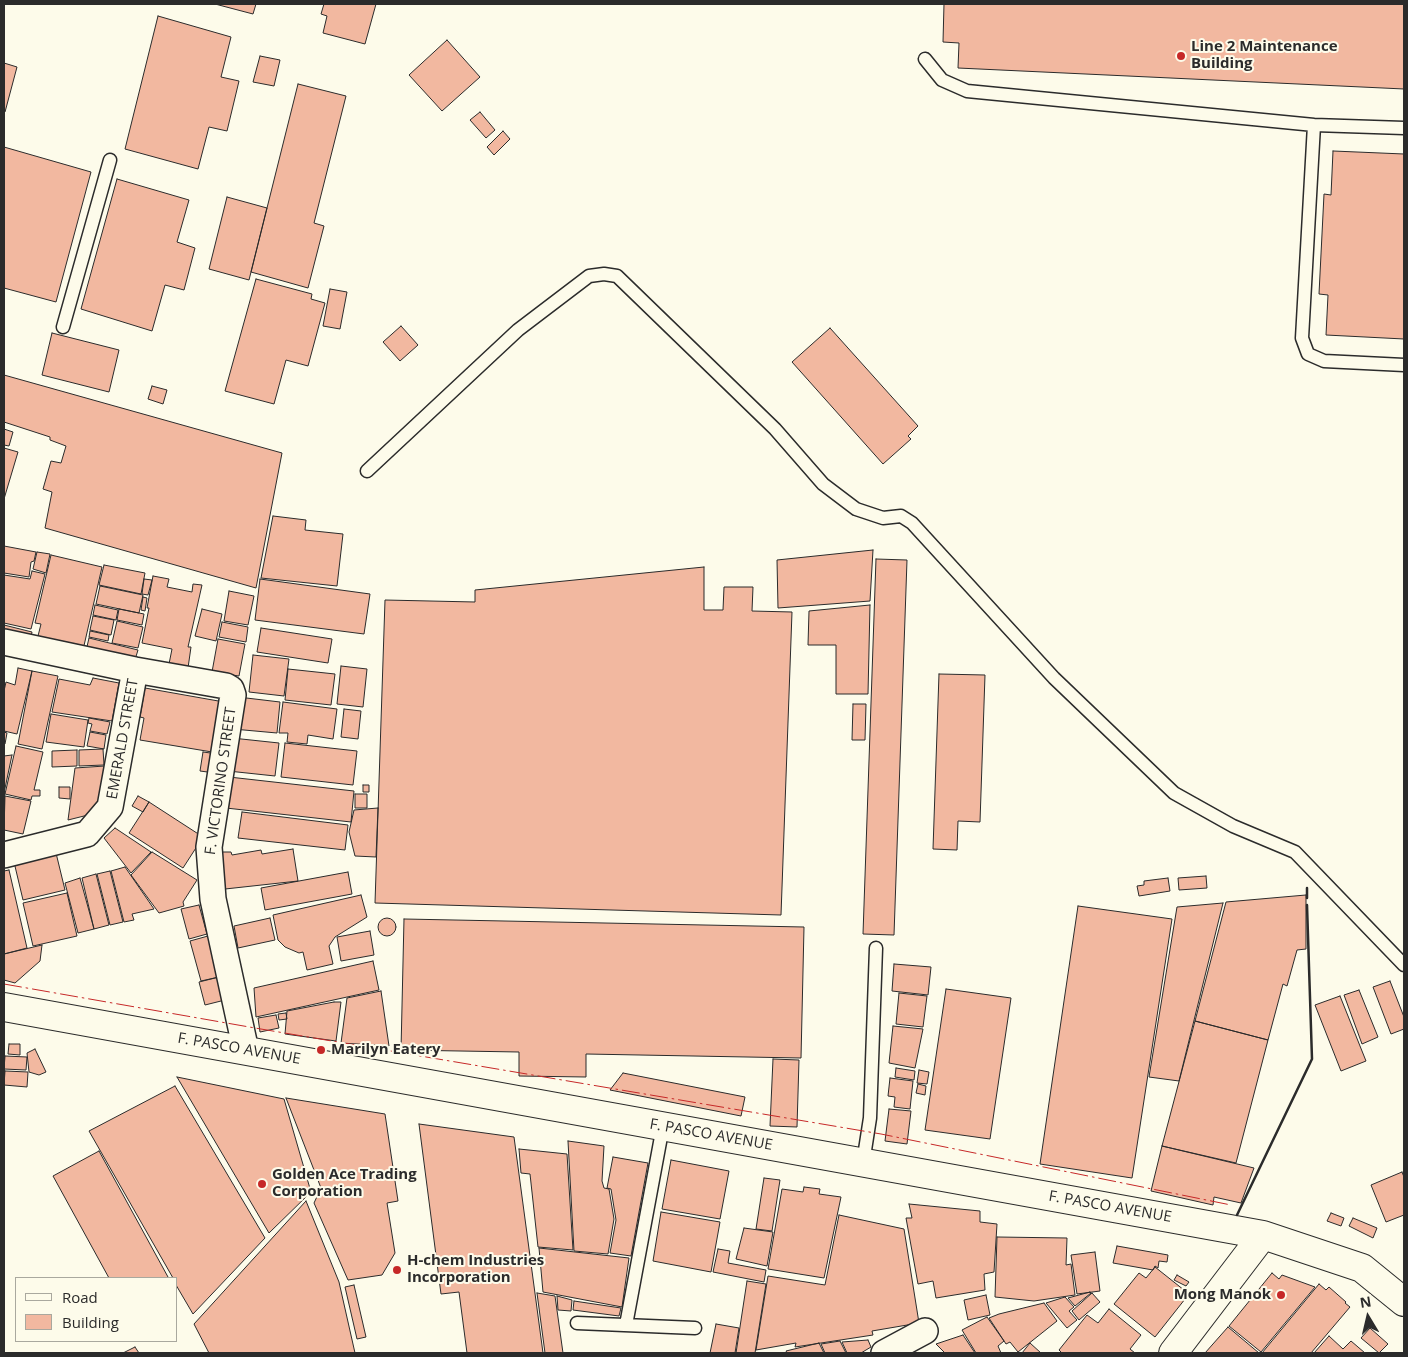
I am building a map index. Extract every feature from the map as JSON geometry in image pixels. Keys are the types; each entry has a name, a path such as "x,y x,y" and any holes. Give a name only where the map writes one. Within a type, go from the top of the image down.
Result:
{"street":[{"path":"4,642 135,670"},
{"name":"F. VICTORINO STREET","path":"135,670 226,686 231,689 233,695 209,848 213,899 246,1051"},
{"name":"EMERALD STREET","path":"4,855 87,834 110,807 135,670"},
{"name":"F. PASCO AVENUE","path":"4,1007 1263,1235 1362,1268 1404,1302"},
{"path":"1173,1353 1263,1235"},
{"path":"884,1353 925,1331"}],"lane":[{"path":"925,59 942,80 967,91 1314,124 1404,128"},
{"path":"1314,124 1302,338 1308,354 1324,361 1404,365"},
{"path":"63,327 110,160"},
{"path":"367,471 518,330 589,276 604,274 617,276 776,429 823,484 856,509 883,518 901,516 912,523 1054,678 1174,793 1233,826 1295,852 1404,965"},
{"path":"863,1163 870,1118 876,948"},
{"path":"626,1325 663,1126"},
{"path":"577,1323 694,1328"}],"building":[{"path":"215,4 256,4 253,14"},
{"path":"324,4 376,4 365,44 323,33 327,16 321,14"},
{"name":"Line 2 Maintenance Building","path":"944,4 1404,4 1404,89 958,68 959,43 943,42"},
{"path":"158,16 231,37 221,77 239,81 227,131 209,127 198,169 125,149"},
{"path":"447,40 480,77 442,111 409,75"},
{"path":"260,56 280,60 274,86 253,82"},
{"path":"4,63 17,67 5,112 4,112"},
{"path":"298,84 346,96 314,223 324,226 308,288 251,272"},
{"path":"480,112 495,130 486,138 470,120"},
{"path":"503,131 510,139 494,155 487,147"},
{"path":"4,147 91,172 56,302 4,288"},
{"path":"1333,151 1404,154 1404,339 1326,335 1328,295 1319,294 1324,194 1331,195"},
{"path":"117,179 189,200 177,242 195,248 184,290 165,285 152,331 81,309"},
{"path":"227,197 267,208 249,280 209,269"},
{"path":"256,279 312,294 311,299 325,303 308,366 286,360 274,404 225,391"},
{"path":"330,289 347,292 340,329 323,326"},
{"path":"401,326 418,345 400,361 383,342"},
{"path":"830,328 918,426 908,436 911,439 883,464 792,362"},
{"path":"52,333 119,350 109,392 42,375"},
{"path":"4,375 282,453 256,588 45,528 52,492 43,489 51,461 61,463 66,446 50,440 50,437 4,422"},
{"path":"152,386 167,390 163,404 148,399"},
{"path":"4,429 13,432 9,446 4,445"},
{"path":"4,448 18,452 4,499"},
{"path":"273,516 306,520 305,530 343,534 337,586 261,578"},
{"path":"4,546 36,552 34,561 31,562 29,577 4,573"},
{"path":"873,550 870,601 778,608 777,560"},
{"path":"37,552 50,554 46,573 33,569"},
{"path":"51,555 102,567 83,650 37,640 41,624 35,623"},
{"path":"876,559 907,560 894,935 863,934"},
{"path":"104,565 145,573 141,594 99,585"},
{"path":"704,567 704,610 723,610 724,587 753,587 752,611 792,612 781,915 375,903 385,600 475,602 475,590"},
{"path":"32,571 45,574 31,629 4,623 4,575 30,579"},
{"path":"153,576 169,579 167,587 192,592 193,584 202,585 188,647 191,647 188,668 169,664 172,649 142,643"},
{"path":"144,579 152,580 148,595 142,594"},
{"path":"260,579 370,594 364,634 255,620"},
{"path":"100,586 143,595 139,613 96,604"},
{"path":"229,591 254,596 248,625 224,621"},
{"path":"143,597 147,598 145,611 141,610"},
{"path":"95,605 118,610 116,620 93,615"},
{"path":"870,605 868,694 836,694 836,645 808,645 809,611"},
{"path":"119,609 144,614 142,625 117,620"},
{"path":"202,609 222,614 216,641 195,636"},
{"path":"93,616 114,620 111,635 90,630"},
{"path":"117,621 143,627 138,648 112,643"},
{"path":"222,622 248,627 246,642 219,637"},
{"path":"4,625 32,632 30,641 4,635"},
{"path":"261,628 332,639 328,663 257,652"},
{"path":"90,631 109,635 108,641 89,637"},
{"path":"89,638 138,650 134,663 86,651"},
{"path":"218,639 245,644 239,676 212,672"},
{"path":"253,655 289,659 284,696 249,692"},
{"path":"341,666 367,669 363,707 337,704"},
{"path":"18,668 32,671 17,734 4,731 4,691 6,682 15,685"},
{"path":"288,669 335,674 331,705 285,700"},
{"path":"32,671 58,676 42,749 18,744"},
{"path":"939,674 985,675 980,822 958,821 957,850 933,849"},
{"path":"93,678 119,683 112,721 52,712 59,679 90,685"},
{"path":"145,688 224,702 218,753 140,740 144,718 140,717"},
{"path":"238,697 280,702 277,733 233,729"},
{"path":"283,702 337,709 333,739 308,735 307,744 287,742 288,733 279,733"},
{"path":"853,704 866,704 865,740 852,740"},
{"path":"344,709 361,711 358,739 341,737"},
{"path":"51,714 88,720 84,747 46,742"},
{"path":"89,718 110,722 107,734 90,731 92,724 88,723"},
{"path":"4,732 7,733 5,744 4,744"},
{"path":"90,732 106,735 104,749 87,746"},
{"path":"232,738 279,743 275,776 228,771"},
{"path":"285,743 357,751 353,785 281,777"},
{"path":"16,746 43,752 34,790 40,790 40,796 32,796 31,800 5,794"},
{"path":"103,749 104,765 79,766 79,750"},
{"path":"77,750 77,766 52,767 52,751"},
{"path":"203,752 218,754 215,773 200,771"},
{"path":"12,755 4,793 4,756"},
{"path":"105,766 96,813 68,820 75,768"},
{"path":"229,777 354,791 351,822 226,808"},
{"path":"363,785 369,785 369,792 363,792"},
{"path":"59,787 70,787 70,799 59,798"},
{"path":"355,794 367,794 367,808 355,808"},
{"path":"5,796 31,801 23,834 4,830"},
{"path":"138,796 149,802 143,812 132,806"},
{"path":"149,802 203,837 183,868 129,833"},
{"path":"378,808 376,857 355,856 349,832 354,810"},
{"path":"242,812 348,825 345,850 238,838"},
{"path":"115,828 151,852 131,873 104,838"},
{"path":"293,849 298,881 216,890 215,852 231,852 232,855 261,850 262,854"},
{"path":"152,852 197,880 183,902 184,906 159,913 131,875"},
{"path":"56,853 65,890 23,900 14,862"},
{"path":"125,867 154,909 132,914 134,920 124,922 111,871"},
{"path":"9,870 27,948 4,954 4,871"},
{"path":"110,871 123,922 110,925 97,874"},
{"path":"348,872 352,894 265,910 261,888"},
{"path":"96,874 109,925 94,929 82,878"},
{"path":"1206,876 1207,888 1179,890 1178,878"},
{"path":"80,878 94,929 78,933 65,883"},
{"path":"1168,878 1170,891 1139,896 1137,886 1144,885 1144,881"},
{"path":"67,893 77,936 33,946 23,903"},
{"path":"361,895 367,917 335,937 329,946 333,964 307,970 303,952 299,953 285,947 278,940 273,915"},
{"path":"1306,895 1306,949 1297,950 1287,986 1283,984 1268,1040 1195,1021 1226,902"},
{"path":"1223,903 1179,1081 1149,1077 1177,907"},
{"path":"199,905 207,934 189,939 181,909"},
{"path":"1078,906 1172,919 1132,1178 1040,1164"},
{"path":"270,918 275,940 238,948 234,926"},
{"path":"383,918 391,918 396,923 394,934 383,936 378,931 378,923"},
{"path":"404,919 804,927 801,1058 586,1054 586,1077 519,1076 519,1052 401,1050"},
{"path":"370,931 374,955 341,961 337,937"},
{"path":"208,936 219,977 201,981 190,941"},
{"path":"42,945 40,961 15,983 4,980 4,954"},
{"path":"373,961 379,990 256,1017 254,988"},
{"path":"894,964 931,967 928,995 892,991"},
{"path":"219,977 225,1000 205,1005 199,982"},
{"path":"1390,981 1404,1017 1404,1029 1391,1034 1373,987"},
{"path":"946,989 1011,998 990,1139 925,1130"},
{"path":"1359,990 1378,1037 1362,1044 1344,995"},
{"path":"381,991 389,1046 341,1043 347,998"},
{"path":"899,993 927,996 923,1027 896,1024"},
{"path":"1340,996 1366,1061 1341,1071 1315,1005"},
{"path":"341,1002 336,1041 285,1034 287,1011"},
{"path":"286,1013 287,1019 279,1020 278,1014"},
{"path":"276,1015 279,1028 260,1032 258,1018"},
{"path":"1195,1021 1268,1040 1236,1163 1162,1146"},
{"path":"893,1026 923,1029 915,1068 889,1063"},
{"path":"9,1044 20,1044 20,1055 8,1054"},
{"path":"35,1049 46,1072 39,1075 29,1072 27,1053"},
{"path":"5,1056 27,1057 26,1070 4,1069"},
{"path":"773,1059 799,1060 797,1127 770,1126"},
{"path":"896,1068 915,1071 914,1080 895,1077"},
{"path":"919,1070 929,1072 927,1084 917,1083"},
{"path":"5,1071 28,1072 27,1087 4,1085"},
{"path":"623,1073 745,1097 741,1116 610,1090"},
{"path":"177,1077 284,1099 311,1192 269,1233"},
{"path":"890,1078 913,1081 910,1109 894,1107 895,1097 888,1096"},
{"path":"918,1084 926,1086 925,1095 916,1093"},
{"path":"175,1086 265,1238 193,1314 178,1288 178,1277 172,1277 89,1131"},
{"path":"286,1098 385,1114 398,1201 387,1203 395,1253 382,1275 348,1280 314,1203 321,1188"},
{"path":"889,1109 911,1111 907,1144 885,1141"},
{"path":"419,1124 514,1137 543,1353 467,1353 459,1292 441,1294"},
{"path":"568,1141 604,1146 602,1181 604,1188 609,1189 614,1219 608,1254 574,1251"},
{"path":"1162,1146 1254,1168 1241,1203 1214,1197 1213,1205 1151,1191"},
{"path":"519,1149 567,1154 573,1250 538,1247 530,1174 521,1173"},
{"path":"99,1151 168,1277 108,1277 53,1176"},
{"path":"613,1157 648,1163 631,1256 610,1253 616,1220 611,1189 607,1188"},
{"path":"671,1160 729,1171 720,1219 662,1209"},
{"path":"1402,1172 1404,1177 1404,1215 1386,1222 1371,1185"},
{"path":"764,1178 780,1180 772,1231 756,1229"},
{"path":"804,1187 820,1189 819,1194 841,1197 824,1278 768,1269 782,1189 803,1192"},
{"path":"306,1201 339,1282 355,1353 209,1353 194,1324"},
{"path":"909,1204 980,1211 980,1222 997,1224 994,1272 984,1274 985,1290 936,1298 933,1281 918,1284 906,1218 912,1218"},
{"path":"661,1212 720,1222 711,1272 653,1261"},
{"path":"1331,1213 1344,1218 1341,1226 1327,1221"},
{"path":"839,1215 904,1229 919,1323 872,1331 873,1335 795,1347 796,1343 756,1350 768,1276 825,1285"},
{"path":"1353,1218 1377,1228 1373,1238 1349,1226"},
{"path":"744,1228 773,1232 767,1266 736,1259"},
{"path":"997,1237 1067,1238 1066,1265 1071,1264 1075,1295 1034,1301 995,1297"},
{"path":"1117,1246 1168,1255 1167,1262 1159,1261 1158,1268 1155,1266 1153,1270 1113,1263"},
{"path":"539,1248 629,1258 622,1307 543,1292"},
{"path":"718,1249 730,1251 728,1263 766,1270 764,1282 713,1272"},
{"path":"1095,1252 1100,1291 1077,1294 1071,1255"},
{"path":"1155,1267 1189,1294 1155,1337 1114,1304 1139,1273 1146,1278"},
{"path":"1272,1273 1279,1279 1282,1275 1315,1287 1261,1352 1229,1326"},
{"path":"1177,1275 1189,1282 1186,1286 1174,1280"},
{"path":"747,1281 766,1284 755,1353 736,1353"},
{"path":"1319,1284 1326,1290 1329,1287 1350,1307 1311,1353 1262,1353"},
{"path":"354,1285 366,1337 357,1339 345,1287"},
{"path":"1090,1292 1075,1306 1068,1298"},
{"path":"537,1293 555,1296 563,1353 545,1353"},
{"path":"1092,1293 1100,1302 1079,1320 1072,1311"},
{"path":"986,1295 990,1315 968,1320 964,1300"},
{"path":"557,1296 572,1300 571,1311 558,1310"},
{"path":"1065,1297 1074,1307 1069,1311 1077,1320 1067,1328 1046,1303"},
{"path":"574,1301 621,1308 619,1316 573,1310"},
{"path":"1044,1303 1057,1321 1018,1352 1010,1342 1006,1344 989,1318 999,1314"},
{"path":"1109,1309 1141,1335 1130,1349 1135,1353 1062,1353 1059,1350 1087,1315 1098,1323"},
{"path":"987,1317 1004,1341 998,1346 1001,1353 976,1353 962,1330"},
{"path":"716,1324 739,1328 735,1353 710,1353"},
{"path":"1228,1327 1259,1353 1205,1353"},
{"path":"1370,1328 1388,1344 1379,1353 1361,1338"},
{"path":"963,1335 975,1353 945,1353 936,1344"},
{"path":"1329,1336 1343,1349 1351,1341 1365,1353 1314,1353"},
{"path":"868,1340 871,1347 861,1353 847,1353 842,1342"},
{"path":"840,1341 846,1353 825,1353 821,1344"},
{"path":"819,1343 824,1353 787,1353 786,1351"},
{"path":"1030,1343 1041,1353 1022,1353"},
{"path":"135,1347 139,1353 123,1353"}],"wall":[{"path":"1307,888 1307,898"},
{"path":"1237,1215 1312,1059 1307,905"}],"power":[{"path":"4,984 881,1134 1231,1205"}],"place":[{"name":"Line 2 Maintenance Building","path":"1181,56"},
{"name":"Marilyn Eatery","path":"321,1050"},
{"name":"Golden Ace Trading Corporation","path":"262,1184"},
{"name":"H-chem Industries Incorporation","path":"397,1270"},
{"name":"Mong Manok","path":"1281,1295"}]}
